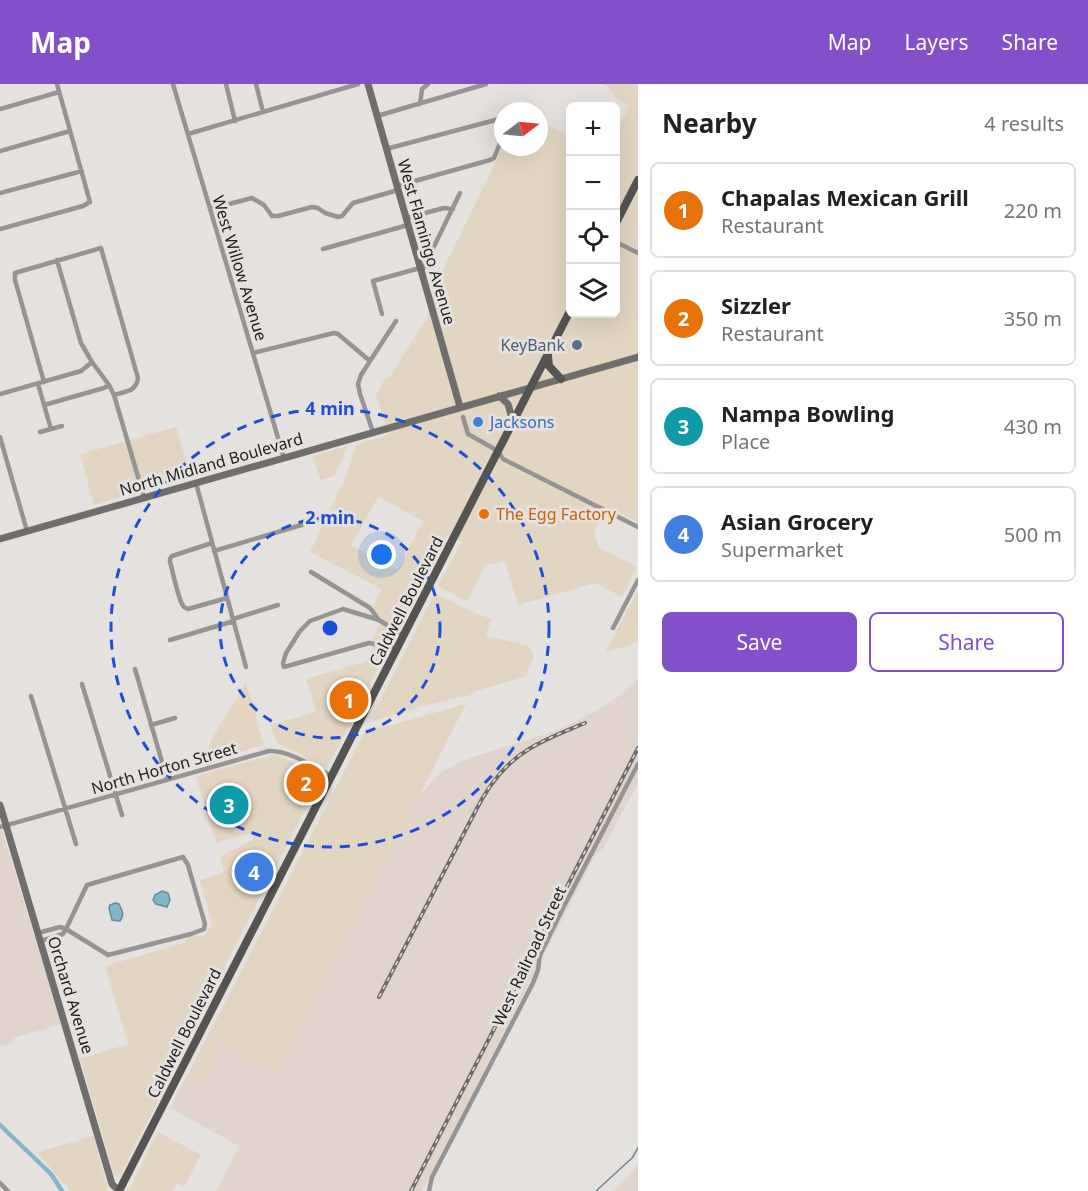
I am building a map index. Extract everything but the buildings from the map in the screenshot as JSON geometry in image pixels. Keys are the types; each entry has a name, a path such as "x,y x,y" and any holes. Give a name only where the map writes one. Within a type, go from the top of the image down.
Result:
{"main road":[{"path":"620,214 638,180"},
{"name":"Caldwell Boulevard","path":"119,1191 567,318"},
{"path":"548,356 549,366 561,379"}],"street":[{"path":"0,229 83,206 90,202 57,84"},
{"name":"West Willow Avenue","path":"173,84 284,458"},
{"path":"226,84 235,121"},
{"path":"256,84 263,112"},
{"path":"188,134 358,84"},
{"name":"West Flamingo Avenue","path":"368,84 460,407"},
{"path":"420,104 422,89 428,84"},
{"path":"377,116 486,84"},
{"path":"0,109 59,92"},
{"path":"386,149 494,120"},
{"path":"0,151 70,131"},
{"path":"210,209 252,198 264,205 272,216 312,207 338,217 342,216 353,202 490,160 495,156"},
{"path":"0,193 82,171"},
{"path":"382,314 373,281 421,270 460,193"},
{"path":"323,249 444,208 453,209"},
{"path":"620,244 638,253"},
{"path":"51,429 15,273 101,248 138,378 137,385 132,389 114,395"},
{"path":"57,260 81,343 114,395 144,497"},
{"path":"373,432 358,384 361,375 396,321"},
{"path":"253,353 334,333 370,361"},
{"name":"North Midland Boulevard","path":"0,539 638,357"},
{"path":"0,394 81,370 92,362"},
{"path":"44,405 109,385"},
{"path":"499,396 510,407 513,422"},
{"path":"463,417 468,434 498,451 503,459 638,527"},
{"path":"40,432 62,426"},
{"path":"0,437 27,531"},
{"path":"196,483 246,668"},
{"path":"214,551 318,520"},
{"path":"212,543 172,556 170,562 178,595 182,605 188,609 227,598"},
{"path":"311,572 370,608 379,620"},
{"path":"613,628 638,579"},
{"path":"170,640 278,606"},
{"path":"396,648 369,643 285,667 283,663 286,653 300,631 310,621 343,609 379,620 403,635"},
{"path":"135,669 167,779"},
{"path":"82,684 122,815"},
{"path":"31,696 76,844"},
{"path":"152,725 174,718"},
{"name":"North Horton Street","path":"3,826 272,751 286,754 331,776"},
{"name":"West Railroad Street","path":"429,1191 432,1177 533,983 540,955 561,910 638,764"},
{"name":"Orchard Avenue","path":"0,805 3,826 39,933 112,1184 119,1191"},
{"path":"39,933 60,927 66,929 108,956 193,934 204,930 205,924 188,865 183,857 87,885 66,929 63,934 41,941"},
{"path":"0,1183 8,1191"}],"shaded area":[{"path":"602,84 638,84 638,522 608,507 594,532 599,548 637,567 622,597 595,583 518,605 504,558 503,563 485,565 467,601 438,586 462,542 447,534 327,768 276,742 271,725 316,712 306,679 371,660 373,637 383,618 371,611 382,589 310,552 345,479 357,444 388,435 376,394 386,377 389,378 428,316 432,292 499,156 548,156 548,125 566,135 566,318 620,318 620,125 629,106 615,97 608,87","holes":["378,497 423,521 398,569 351,546"]},
{"path":"176,427 191,477 94,505 80,454"},
{"path":"348,446 335,476 320,480 313,456"},
{"path":"638,590 638,642 605,653"},
{"path":"435,593 491,619 486,636 529,646 534,658 527,676 473,692 471,695 422,706 369,722"},
{"path":"638,679 638,783 603,849 596,854 422,1191 216,1191 239,1146 170,1108 186,1078 202,1084 221,1046 276,1075 420,795 440,773 467,759 558,730 598,710 618,697"},
{"path":"246,682 264,745 205,762 210,742"},
{"path":"466,704 276,1075 221,1047 202,1085 186,1078 365,731"},
{"path":"276,754 322,777 120,1176 116,1176 80,1059 128,1044 105,966 184,943 190,935 207,934 212,923 200,880 224,873 220,857 252,840 256,832 216,843 196,776"},
{"path":"2,830 61,1024 14,1038 12,1043 0,1046 0,831"},
{"path":"158,1132 201,1155 184,1187 177,1183 173,1191 128,1191"},
{"path":"94,1136 108,1191 69,1191 67,1185 37,1152"},
{"path":"638,1163 638,1191 614,1191 630,1175"}],"water":[{"path":"162,891 168,893 170,900 167,907 156,904 153,900 155,895"},
{"path":"115,903 119,904 122,910 120,921 112,920 109,908"}],"waterway":[{"path":"0,1125 51,1174 62,1191"},
{"path":"596,1191 632,1158 638,1148"}],"railway":[{"path":"379,997 491,785 504,769 529,749 585,723"},
{"path":"411,1191 638,748"}],"place":[{"name":"KeyBank","path":"577,345"},
{"name":"Jacksons","path":"478,422"},
{"name":"The Egg Factory","path":"484,514"},
{"name":"Chapalas Mexican Grill","path":"349,700"},
{"name":"Sizzler","path":"306,783"},
{"name":"Nampa Bowling","path":"229,805"},
{"name":"Asian Grocery","path":"254,872"}]}
